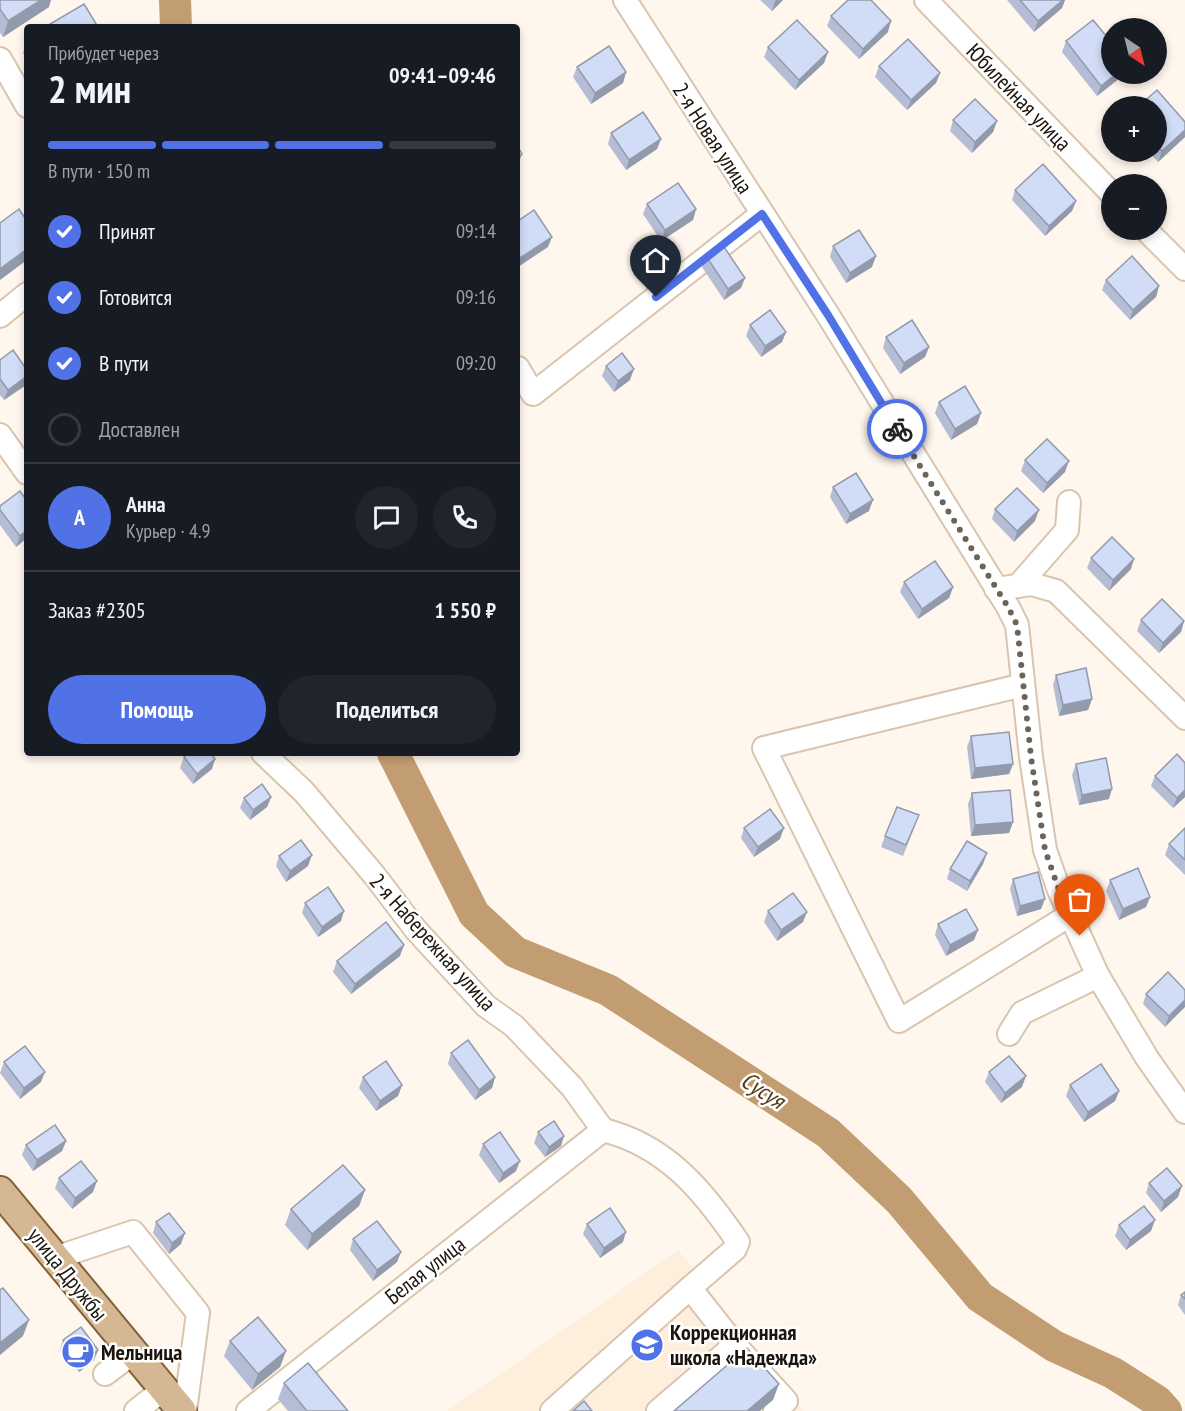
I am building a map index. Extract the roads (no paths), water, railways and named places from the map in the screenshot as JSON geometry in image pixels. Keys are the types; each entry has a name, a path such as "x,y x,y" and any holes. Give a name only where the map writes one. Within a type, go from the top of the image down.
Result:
{"main road":[{"name":"улица Дружбы","path":"0,1191 133,1353 184,1411"}],"street":[{"name":"2-я Новая улица","path":"625,0 1007,588 1017,625 1045,850 1070,915 1098,976 1147,1058 1185,1112"},
{"name":"Юбилейная улица","path":"936,4 1101,182"},
{"path":"0,58 24,101"},
{"path":"520,371 533,394 762,214"},
{"path":"1156,240 1185,269"},
{"path":"0,316 24,296"},
{"path":"0,435 24,469"},
{"path":"1007,588 1067,530 1069,502"},
{"path":"1007,588 1031,584 1056,591 1185,718"},
{"path":"1023,685 764,748 899,1021 1070,915"},
{"name":"2-я Набережная улица","path":"266,756 304,792 417,930 486,1006 514,1026 572,1087 603,1130"},
{"path":"1009,1034 1022,1013 1098,976"},
{"path":"552,1411 735,1250 738,1242 705,1197 671,1162 623,1135 603,1130"},
{"name":"Белая улица","path":"253,1410 603,1130"},
{"path":"56,1258 133,1232 198,1313 184,1411"},
{"path":"690,1288 735,1345 786,1401 775,1411"},
{"path":"658,1411 735,1345"},
{"path":"105,1374 133,1353"},
{"path":"136,1411 164,1389"},
{"path":"573,1394 589,1411"}],"waterway":[{"name":"Сусуя","path":"175,0 176,24"},
{"name":"Сусуя","path":"395,756 474,914 515,952 608,990 828,1133 899,1200 980,1297 1054,1346 1113,1373 1157,1401 1166,1411"}],"place":[{"name":"Коррекционная школа «Надежда»","path":"647,1345"},
{"name":"Мельница","path":"78,1352"}]}
